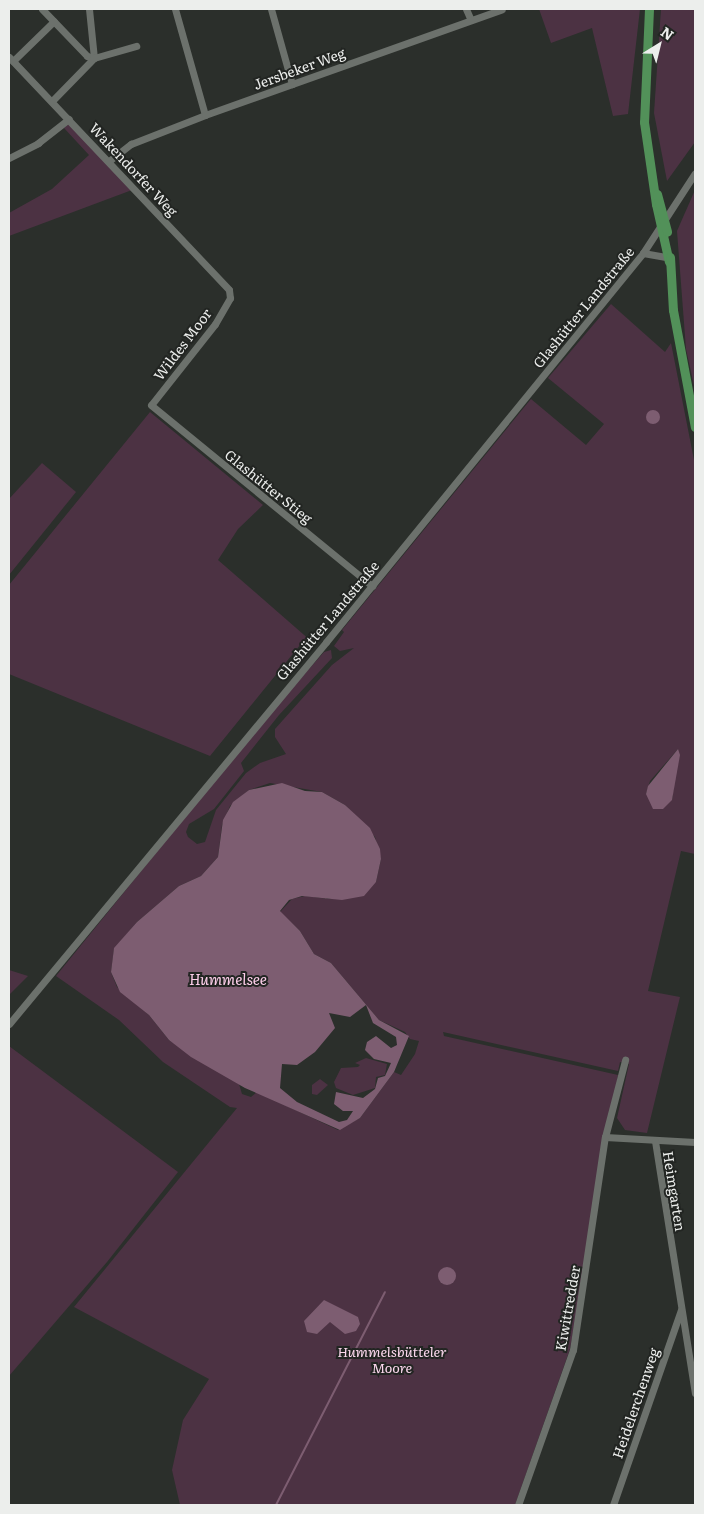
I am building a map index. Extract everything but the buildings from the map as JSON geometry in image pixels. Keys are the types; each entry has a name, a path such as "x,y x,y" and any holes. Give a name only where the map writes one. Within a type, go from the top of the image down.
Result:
{"main road":[{"path":"649,9 644,122 656,193 671,255 667,259 673,310 695,427"}],"street":[{"path":"42,9 87,56 94,58"},
{"path":"89,9 94,58"},
{"path":"175,9 205,115"},
{"path":"270,9 292,84"},
{"path":"466,9 471,20"},
{"name":"Jersbeker Weg","path":"109,161 131,144 205,115 502,9"},
{"name":"Wakendorfer Weg","path":"54,21 11,59 223,282 230,298"},
{"path":"52,101 94,58 136,46"},
{"path":"9,158 38,143 69,119"},
{"name":"Glashütter Landstraße","path":"9,1024 372,586 643,253 663,226 695,173"},
{"path":"643,253 667,259"},
{"name":"Wildes Moor","path":"151,404 215,324 230,298"},
{"name":"Glashütter Stieg","path":"151,404 372,586"},
{"name":"Kiwittredder","path":"518,1505 573,1350 605,1137 625,1060"},
{"path":"605,1137 695,1142"},
{"name":"Heimgarten","path":"655,1141 695,1393"},
{"name":"Heidelerchenweg","path":"613,1505 681,1309"}],"green space":[{"path":"539,9 640,9 628,114 613,116 592,28 551,43"},
{"path":"661,9 695,9 695,142 667,181 654,113"},
{"path":"69,124 132,190 9,236 9,213 52,189 89,155 64,128"},
{"path":"695,190 695,390 686,349 677,231"},
{"name":"Hummelsbütteler Moore","path":"611,304 665,352 671,343 695,465 695,854 681,851 648,991 680,997 647,1133 625,1130 617,1118 629,1064 620,1062 618,1071 443,1032 444,1036 618,1075 570,1349 515,1505 180,1505 172,1470 183,1420 209,1379 74,1307 237,1108 230,1107 163,1062 119,1020 56,976 264,720 324,652 331,650 332,658 279,715 241,763 244,771 214,809 189,824 186,832 188,837 197,844 205,842 216,810 246,773 260,763 286,754 275,737 275,729 332,665 354,648 340,651 334,646 344,632 342,630 531,399 586,445 604,424 548,378","holes":["678,749 672,800 646,794 650,781","270,783 322,792 345,805 375,837 381,859 376,882 330,899 305,896 292,899 280,912 300,931 314,954 331,963 379,1020 405,1032 410,1039 419,1041 415,1054 401,1075 394,1072 360,1118 338,1130 257,1092 251,1097 242,1094 239,1084 169,1040 149,1015 117,987 111,972 114,949 137,922 179,886 201,876 218,857 222,825 230,806 249,790"]},
{"path":"150,412 263,505 238,529 218,560 311,641 305,648 300,645 210,756 9,674 9,585"},
{"path":"42,463 76,492 9,575 9,499"},
{"path":"9,970 28,976 9,995"},
{"path":"9,1046 178,1172 107,1262 9,1376"},
{"path":"366,1058 387,1064 385,1075 376,1077 375,1088 353,1095 336,1088 334,1082 341,1068 358,1067 360,1065 355,1063"},
{"path":"320,1079 328,1085 317,1095 312,1094 312,1085"}],"water":[{"path":"650,410 656,410 660,417 656,424 650,424 646,420 646,414"},
{"path":"678,749 680,755 672,800 663,809 653,809 646,794 648,786"},
{"name":"Hummelsee","path":"282,783 305,791 322,792 345,805 370,828 380,849 381,859 376,882 364,896 342,900 302,896 289,900 280,911 300,931 314,954 331,963 379,1020 409,1036 394,1072 360,1118 340,1130 245,1088 191,1057 169,1040 149,1015 120,992 111,972 114,948 137,922 179,886 201,876 218,857 223,820 233,802 249,790","holes":["366,1005 373,1023 396,1037 397,1045 391,1048 376,1036 367,1042 365,1050 374,1059 391,1063 385,1076 378,1078 375,1089 363,1098 336,1092 334,1104 343,1111 353,1111 347,1120 339,1122 297,1102 280,1088 282,1064 297,1065 315,1052 335,1028 329,1013 350,1017"]},
{"path":"443,1267 451,1267 456,1272 454,1283 443,1285 438,1280 438,1272"},
{"path":"324,1300 358,1317 360,1324 356,1331 345,1334 330,1322 317,1334 307,1332 304,1321"}],"waterway":[{"path":"276,1505 385,1292"}]}
